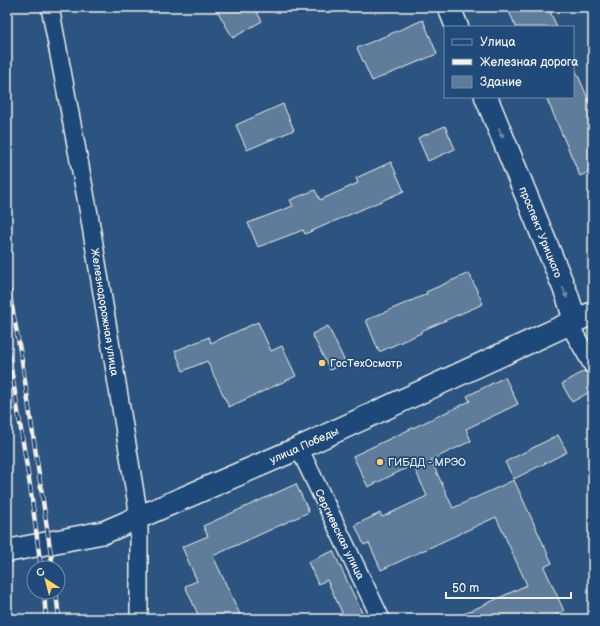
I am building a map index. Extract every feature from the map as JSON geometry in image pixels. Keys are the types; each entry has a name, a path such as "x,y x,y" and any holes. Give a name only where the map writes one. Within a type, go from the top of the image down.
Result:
{"street":[{"name":"Железнодорожная улица","path":"50,7 89,214 139,517 139,619"},
{"path":"449,7 458,26"},
{"name":"проспект Урицкого","path":"486,98 567,295 584,317 574,333 593,366"},
{"name":"улица Победы","path":"7,551 105,532 299,448 584,317"},
{"name":"Сергиевская улица","path":"299,448 381,619"}],"building":[{"path":"215,7 254,7 262,21 233,38"},
{"path":"507,7 548,7 557,26 516,26"},
{"path":"423,20 437,54 372,81 357,48"},
{"path":"574,66 593,110 593,170 580,176 546,98 574,98"},
{"path":"283,104 294,130 247,150 236,125"},
{"path":"445,126 455,149 428,161 418,138"},
{"path":"391,162 404,191 305,234 303,230 258,247 248,223 293,206 290,200 315,190 320,200 358,183 356,178"},
{"path":"469,273 483,304 421,331 421,333 379,352 366,320 427,294 426,292"},
{"path":"258,322 271,351 282,346 296,376 229,407 207,361 183,371 175,351 209,337 211,343"},
{"path":"328,326 345,362 330,370 312,334"},
{"path":"584,371 588,375 593,376 593,390 572,402 562,384"},
{"path":"505,377 518,404 466,429 471,441 431,460 453,508 514,480 552,563 544,567 564,611 547,619 453,619 527,585 496,517 381,570 369,543 364,545 355,525 380,513 382,517 427,496 413,465 368,487 353,456 470,401 467,396"},
{"path":"558,435 567,452 514,479 505,462"},
{"path":"296,484 309,512 213,556 242,619 200,619 185,586 197,581 182,547 208,536 203,526"},
{"path":"333,551 365,619 345,619 327,580 318,584 308,562"}],"railway":[{"path":"7,279 22,361 52,560"},
{"path":"7,343 31,492 40,560"},
{"path":"45,600 46,619"},
{"path":"57,600 59,619"}],"place":[{"name":"ГосТехОсмотр","path":"322,363"},
{"name":"ГИБДД - МРЭО","path":"380,462"}]}
